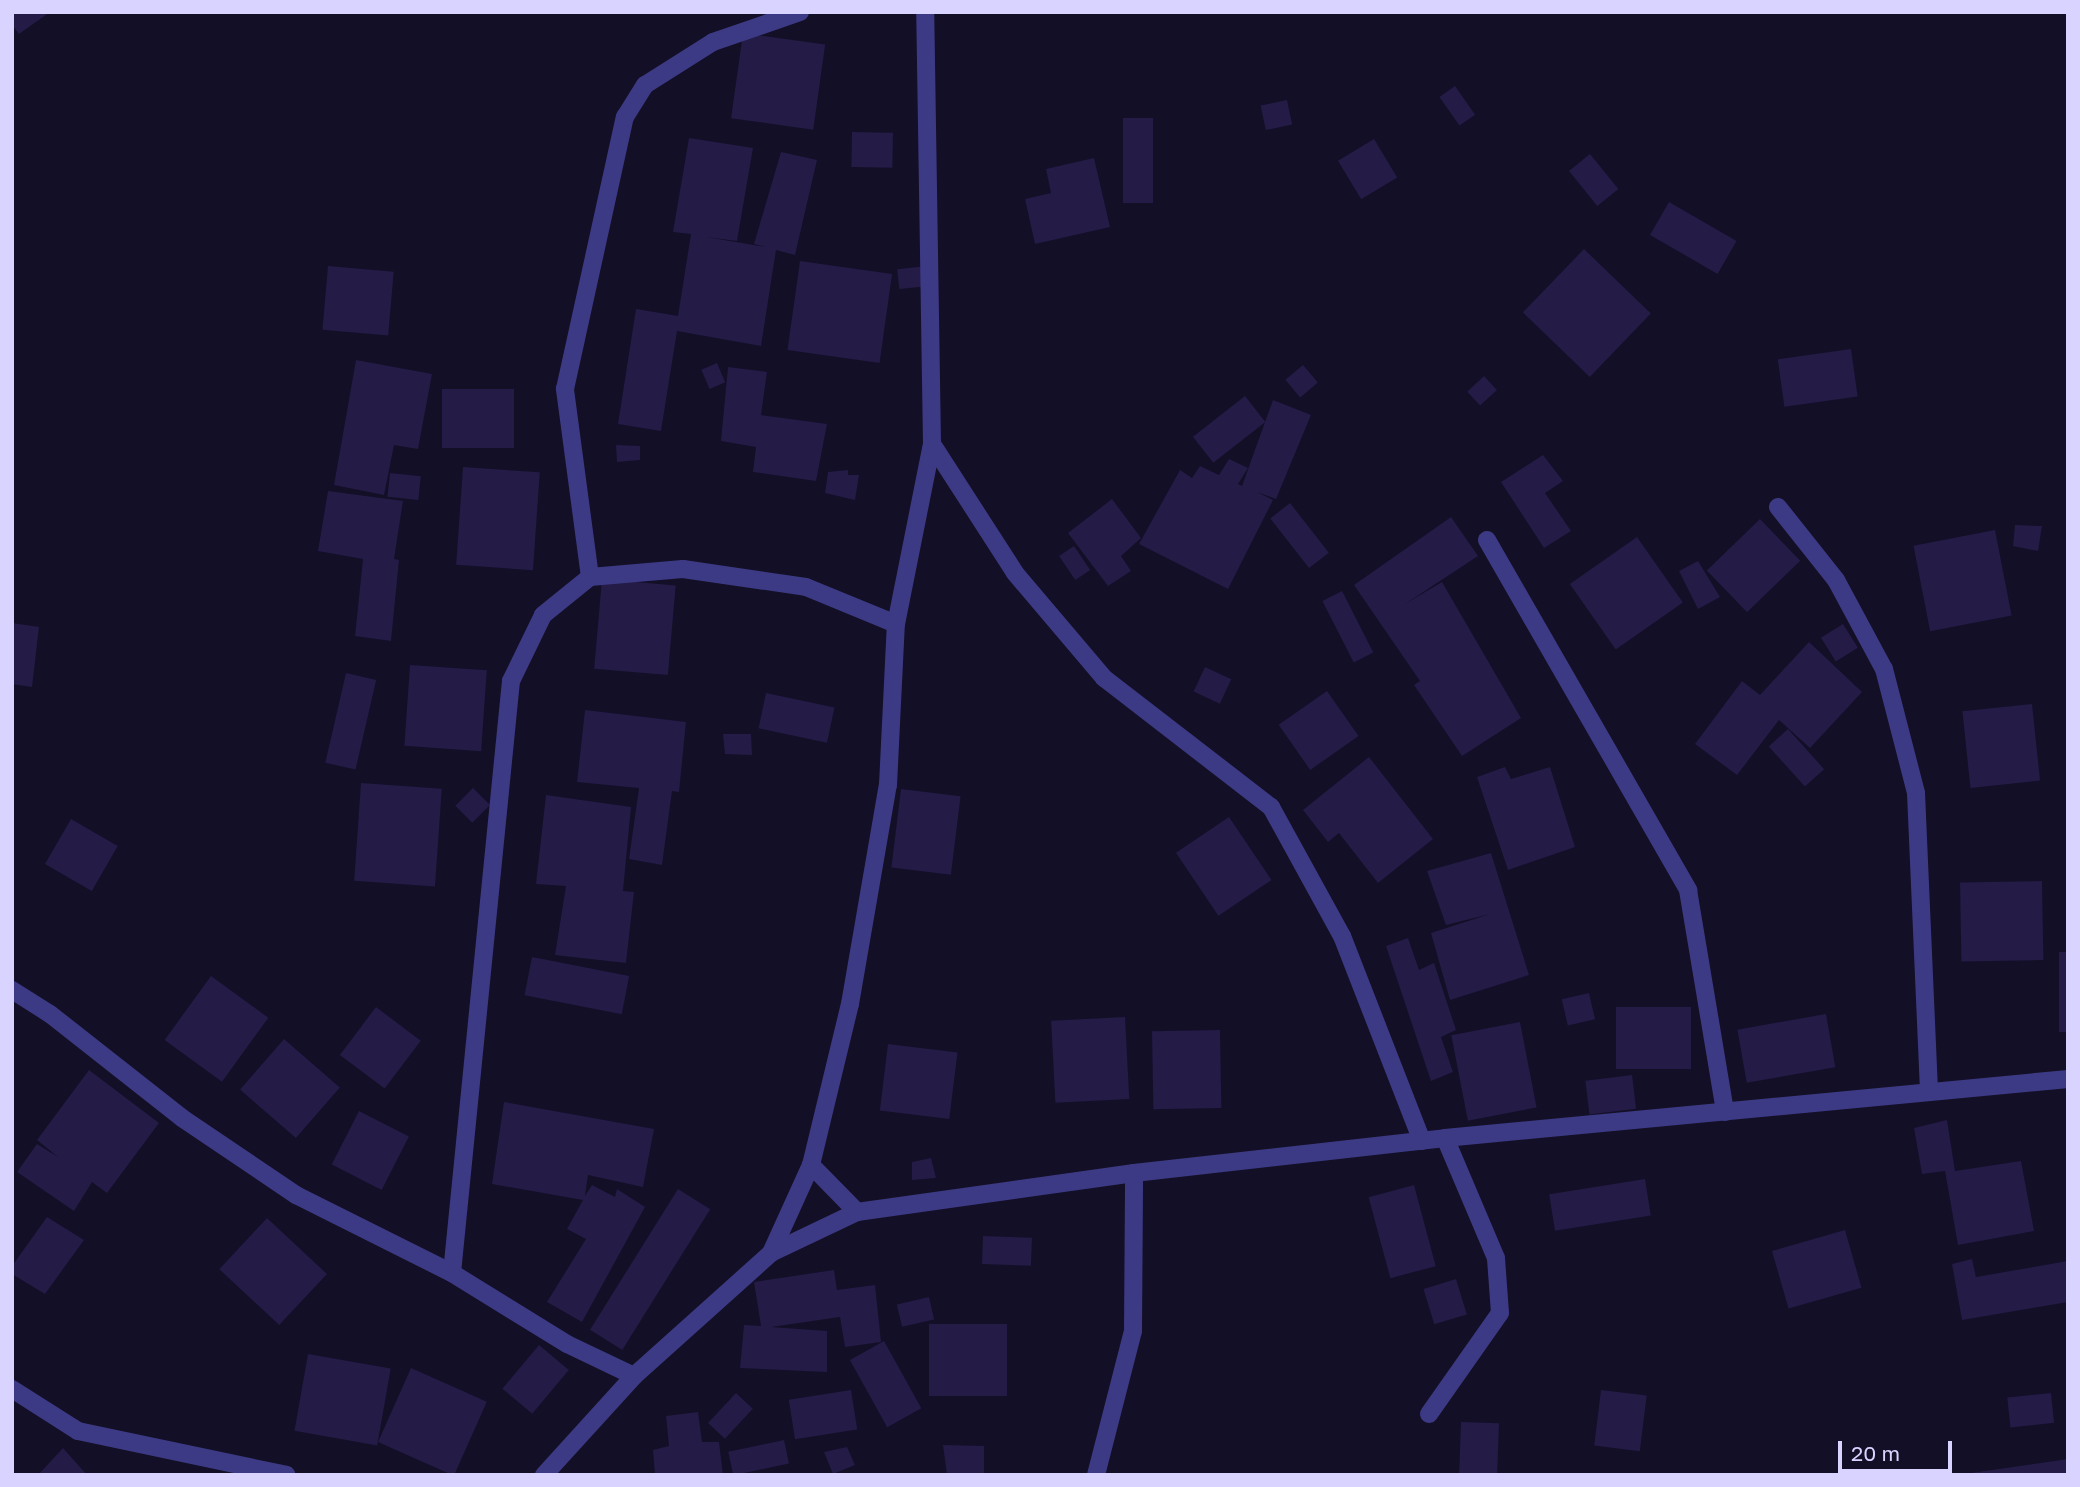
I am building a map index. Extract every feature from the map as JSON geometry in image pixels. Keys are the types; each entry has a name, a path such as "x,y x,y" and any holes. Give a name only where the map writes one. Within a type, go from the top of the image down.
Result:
{"street":[{"path":"590,578 565,389 625,117 645,85 713,42 800,12"},
{"path":"771,1253 811,1165 850,1004 888,785 896,624 932,444 926,12"},
{"path":"932,444 1014,573 1104,678 1271,807 1342,936 1422,1141"},
{"path":"1778,508 1836,580 1884,670 1916,793 1929,1092"},
{"path":"1487,540 1688,890 1725,1112"},
{"path":"452,1273 511,681 543,615 590,578 683,569 806,587 896,624"},
{"path":"12,990 50,1014 182,1118 296,1195 452,1273 567,1344 634,1376"},
{"path":"544,1475 634,1376 771,1253 857,1212 1134,1173 1445,1138 2068,1079"},
{"path":"1429,1415 1500,1313 1496,1258 1445,1138"},
{"path":"811,1165 857,1212"},
{"path":"1096,1475 1133,1331 1134,1173"},
{"path":"12,1389 78,1432 286,1475"}],"building":[{"path":"12,12 50,12 19,34 12,25"},
{"path":"743,33 825,45 813,130 731,118"},
{"path":"1455,86 1475,115 1460,126 1439,97"},
{"path":"1287,100 1292,124 1266,130 1261,106"},
{"path":"1123,118 1153,118 1153,203 1123,203"},
{"path":"852,132 893,133 892,168 851,167"},
{"path":"689,138 753,148 737,241 706,237 766,247 754,244 781,152 817,160 795,255 776,250 761,346 677,331 661,431 618,424 636,309 678,316 691,234 673,232"},
{"path":"1374,139 1397,178 1361,199 1338,161"},
{"path":"1590,154 1618,189 1597,206 1569,171"},
{"path":"1094,158 1110,227 1035,244 1025,199 1051,193 1046,169"},
{"path":"1669,202 1737,241 1718,274 1650,235"},
{"path":"1584,249 1651,314 1590,377 1523,312"},
{"path":"800,261 892,274 880,363 787,350"},
{"path":"328,266 394,272 388,336 322,330"},
{"path":"927,266 929,286 899,289 897,269"},
{"path":"1851,349 1858,397 1784,407 1778,359"},
{"path":"356,360 432,374 418,449 394,445 384,495 334,485"},
{"path":"717,363 725,382 710,389 701,370"},
{"path":"1303,365 1318,383 1300,397 1285,380"},
{"path":"728,367 767,372 761,415 827,424 816,481 753,472 756,447 721,441"},
{"path":"1484,376 1497,390 1480,406 1467,392"},
{"path":"442,389 514,389 514,448 442,448"},
{"path":"1245,396 1265,422 1213,463 1193,437"},
{"path":"1273,400 1311,415 1276,499 1257,492 1273,500 1228,589 1139,544 1180,470 1192,478 1200,466 1219,475 1229,459 1248,468 1238,484 1242,486"},
{"path":"616,445 640,446 640,460 617,462"},
{"path":"1543,455 1563,481 1545,493 1571,531 1544,548 1501,482"},
{"path":"463,467 540,472 533,570 456,565"},
{"path":"848,470 848,475 859,475 855,500 825,493 828,472"},
{"path":"390,473 421,476 418,500 387,497"},
{"path":"328,491 403,501 394,559 399,560 391,641 355,636 363,559 318,551"},
{"path":"1112,499 1141,538 1121,556 1131,571 1108,586 1068,533"},
{"path":"1290,503 1329,553 1309,568 1270,518"},
{"path":"1451,517 1478,556 1405,604 1442,582 1521,718 1462,756 1414,685 1420,681 1354,585"},
{"path":"1760,519 1800,561 1747,612 1707,570"},
{"path":"2015,525 2042,526 2038,551 2013,546"},
{"path":"1995,530 2012,615 1930,631 1914,546"},
{"path":"1637,537 1683,603 1616,650 1570,584"},
{"path":"1074,546 1090,570 1075,580 1059,556"},
{"path":"1698,561 1720,597 1698,609 1679,571"},
{"path":"602,579 676,585 668,675 594,669"},
{"path":"1342,591 1373,652 1354,662 1322,601"},
{"path":"12,623 39,627 32,687 12,684"},
{"path":"1843,624 1858,648 1836,662 1821,638"},
{"path":"1809,642 1862,692 1810,748 1779,720 1737,775 1695,744 1742,681 1760,695"},
{"path":"410,665 487,670 481,751 404,746"},
{"path":"1205,667 1231,679 1220,704 1194,691"},
{"path":"346,673 376,680 356,770 325,763"},
{"path":"1327,691 1359,736 1310,770 1279,725"},
{"path":"766,693 834,708 827,743 759,728"},
{"path":"2032,704 2040,781 1970,788 1962,711"},
{"path":"585,710 686,722 679,792 672,791 662,865 629,859 639,788 577,782"},
{"path":"1788,729 1824,769 1805,787 1769,746"},
{"path":"723,734 751,734 752,755 725,754"},
{"path":"1369,757 1433,839 1378,883 1339,833 1328,842 1303,810"},
{"path":"1505,767 1511,779 1550,767 1575,847 1508,870 1477,777"},
{"path":"361,783 442,789 435,886 354,881"},
{"path":"473,788 490,805 472,823 455,806"},
{"path":"901,789 961,796 951,875 891,867"},
{"path":"546,795 631,807 623,891 634,892 626,963 555,955 566,886 536,884"},
{"path":"1229,817 1271,880 1218,916 1176,853"},
{"path":"71,819 118,846 92,891 45,864"},
{"path":"1491,853 1529,975 1450,1000 1431,933 1490,914 1446,925 1427,871"},
{"path":"2042,881 2043,960 1961,961 1960,882"},
{"path":"1408,938 1419,970 1434,963 1456,1030 1441,1037 1453,1072 1431,1081 1386,946"},
{"path":"2059,952 2068,952 2068,1032 2059,1032"},
{"path":"532,957 629,976 622,1014 525,995"},
{"path":"211,976 268,1018 222,1082 165,1040"},
{"path":"1589,993 1595,1019 1568,1026 1562,999"},
{"path":"376,1007 421,1041 385,1089 340,1055"},
{"path":"1616,1007 1691,1007 1691,1069 1616,1069"},
{"path":"1826,1014 1835,1067 1747,1083 1737,1030"},
{"path":"1125,1017 1129,1099 1055,1103 1051,1021"},
{"path":"1520,1022 1537,1107 1468,1121 1451,1035"},
{"path":"1220,1030 1221,1108 1153,1109 1152,1031"},
{"path":"284,1039 340,1088 296,1138 240,1090"},
{"path":"888,1044 957,1053 949,1119 880,1111"},
{"path":"89,1070 159,1123 107,1193 92,1182 74,1211 17,1172 37,1144 58,1157 37,1140"},
{"path":"1632,1075 1636,1109 1589,1114 1585,1081"},
{"path":"504,1102 654,1129 643,1187 588,1175 585,1196 592,1185 615,1197 617,1189 645,1207 582,1322 547,1302 586,1239 567,1229 583,1200 492,1184"},
{"path":"359,1111 409,1136 382,1190 332,1164"},
{"path":"1947,1120 1955,1171 2021,1161 2034,1231 1958,1245 1945,1171 1922,1174 1914,1128"},
{"path":"931,1158 936,1178 912,1180 912,1162"},
{"path":"1645,1179 1651,1216 1555,1231 1549,1194"},
{"path":"1414,1185 1436,1266 1390,1278 1369,1197"},
{"path":"678,1189 710,1209 622,1350 590,1330"},
{"path":"47,1217 84,1240 45,1294 12,1274 12,1266"},
{"path":"267,1218 327,1274 279,1325 219,1269"},
{"path":"1845,1230 1862,1288 1788,1309 1772,1251"},
{"path":"983,1236 1032,1238 1031,1266 982,1264"},
{"path":"1972,1259 1976,1277 2068,1261 2068,1302 1962,1320 1952,1264"},
{"path":"834,1270 837,1290 875,1285 881,1342 845,1347 840,1317 771,1327 827,1331 827,1372 740,1368 744,1325 761,1326 754,1282"},
{"path":"1456,1279 1467,1314 1434,1324 1423,1289"},
{"path":"929,1297 934,1319 902,1327 897,1304"},
{"path":"929,1324 1007,1324 1007,1396 929,1396"},
{"path":"884,1341 921,1408 887,1427 850,1360"},
{"path":"539,1345 569,1370 532,1414 502,1389"},
{"path":"308,1354 391,1369 377,1445 294,1431"},
{"path":"411,1368 487,1402 454,1475 378,1442"},
{"path":"851,1390 857,1430 795,1439 789,1400"},
{"path":"1601,1390 1647,1396 1640,1451 1594,1446"},
{"path":"736,1393 753,1409 725,1439 708,1423"},
{"path":"2051,1393 2054,1423 2010,1427 2007,1398"},
{"path":"698,1412 702,1442 719,1442 723,1475 655,1475 653,1450 669,1446 666,1416"},
{"path":"1461,1422 1499,1423 1497,1475 1459,1475"},
{"path":"784,1440 789,1463 733,1475 728,1452"},
{"path":"943,1445 984,1446 984,1474 947,1475"},
{"path":"847,1447 855,1465 833,1474 824,1452"},
{"path":"63,1448 87,1475 38,1475"},
{"path":"2068,1459 2068,1475 1971,1475 1971,1473"}]}
